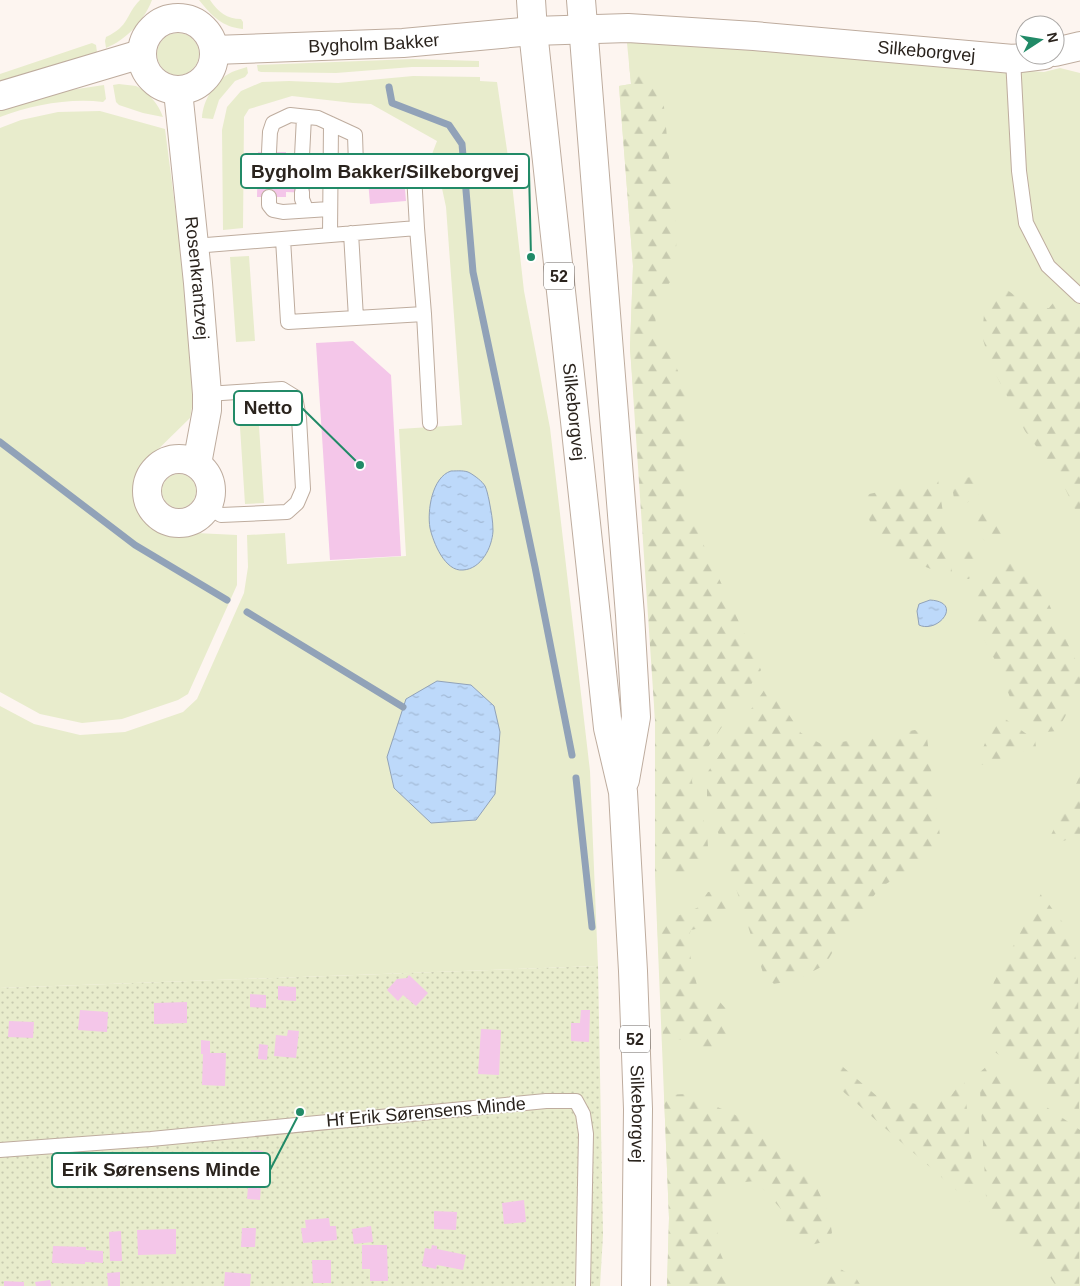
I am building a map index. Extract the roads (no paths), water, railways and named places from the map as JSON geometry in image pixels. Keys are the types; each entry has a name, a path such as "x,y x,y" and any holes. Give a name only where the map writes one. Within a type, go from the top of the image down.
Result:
{"main road":[{"name":"Silkeborgvej","path":"531,0 608,728 622,792 633,970 638,1109 636,1286"},
{"name":"Silkeborgvej","path":"581,0 630,615 636,717 622,792"},
{"path":"175,9 201,26 210,37 214,50 213,65 205,79 193,88 178,91 164,88 152,80 143,68 141,54 144,40 151,29 175,9"},
{"name":"Silkeborgvej","path":"533,31 628,28 754,36 1014,59"},
{"name":"Bygholm Bakker","path":"214,50 403,43 533,31"},
{"path":"1065,50 1080,46"},
{"path":"0,96 141,54"},
{"name":"Rosenkrantzvej","path":"178,91 194,246 207,410 197,464"},
{"path":"172,459 185,459 197,464 206,474 211,486 206,506 203,512 192,520 180,523 166,520 155,513 148,501 147,488 150,475 159,465 172,459"}],"lane":[{"path":"1014,59 1019,171 1026,223 1048,266 1080,296"},
{"path":"269,152 270,132 273,123 290,115 318,118 355,135 356,165"},
{"path":"302,156 304,117"},
{"path":"330,234 331,124"},
{"path":"330,166 398,162 411,169 414,174 430,423"},
{"path":"302,192 302,199 306,209"},
{"path":"269,197 269,205 273,210 283,212 329,209"},
{"path":"194,246 417,228"},
{"path":"351,233 356,318"},
{"path":"283,239 288,322 424,314"},
{"path":"206,394 282,389 295,397 299,418 302,489 297,504 287,512 221,515 206,506"},
{"name":"Hf Erik Sørensens Minde","path":"0,1150 161,1138 546,1101 576,1101 583,1114 586,1134 583,1286"}],"water":[{"path":"451,471 468,472 484,484 492,519 493,531 488,551 475,566 463,570 451,566 445,561 434,541 429,521 430,504 435,487 445,474"},
{"path":"930,600 940,602 945,606 944,617 934,625 926,627 919,625 917,611 919,604"},
{"path":"437,681 471,685 494,706 500,732 495,794 476,820 431,823 394,788 387,757 406,699"}],"waterway":[{"path":"389,87 392,103 449,125 462,144 473,272 535,567 572,755"},
{"path":"0,442 135,545 227,600"},
{"path":"247,612 403,707"},
{"path":"576,778 592,927"}],"place":[{"name":"Bygholm Bakker/Silkeborgvej","path":"531,257"},
{"name":"Netto","path":"360,465"},
{"name":"Erik Sørensens Minde","path":"300,1112"}]}
